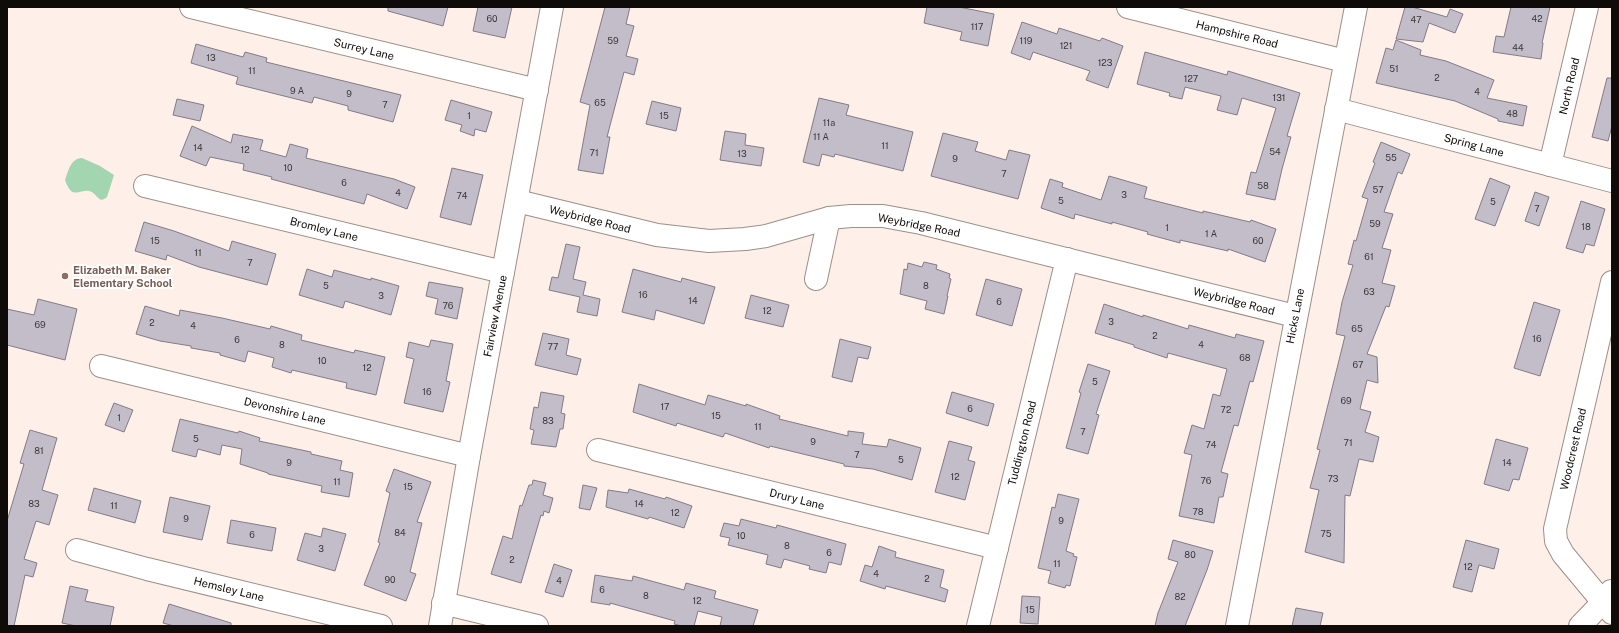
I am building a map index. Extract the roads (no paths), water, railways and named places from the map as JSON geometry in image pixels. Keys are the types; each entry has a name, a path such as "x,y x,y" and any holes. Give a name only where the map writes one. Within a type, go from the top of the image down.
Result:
{"street":[{"name":"Surrey Lane","path":"191,7 537,90"},
{"name":"Fairview Avenue","path":"440,626 469,456 552,7"},
{"name":"Hampshire Road","path":"1128,7 1345,61"},
{"name":"Hicks Lane","path":"1237,626 1295,316 1356,7"},
{"name":"North Road","path":"1550,164 1587,7"},
{"name":"Spring Lane","path":"1336,109 1612,181"},
{"name":"Bromley Lane","path":"145,186 503,272"},
{"name":"Weybridge Road","path":"517,201 657,236 709,241 766,236 829,218 883,216 921,223 1295,316"},
{"path":"816,279 829,218"},
{"name":"Tuddington Road","path":"978,626 1067,259"},
{"name":"Woodcrest Road","path":"1609,602 1563,554 1556,541 1554,529 1612,282"},
{"name":"Devonshire Lane","path":"101,366 469,456"},
{"name":"Drury Lane","path":"598,450 997,548"},
{"name":"Hemsley Lane","path":"77,550 147,569 381,626"},
{"path":"1580,626 1609,602"},
{"path":"443,603 537,626"}],"place":[{"name":"Elizabeth M. Baker Elementary School","path":"65,276"}]}
